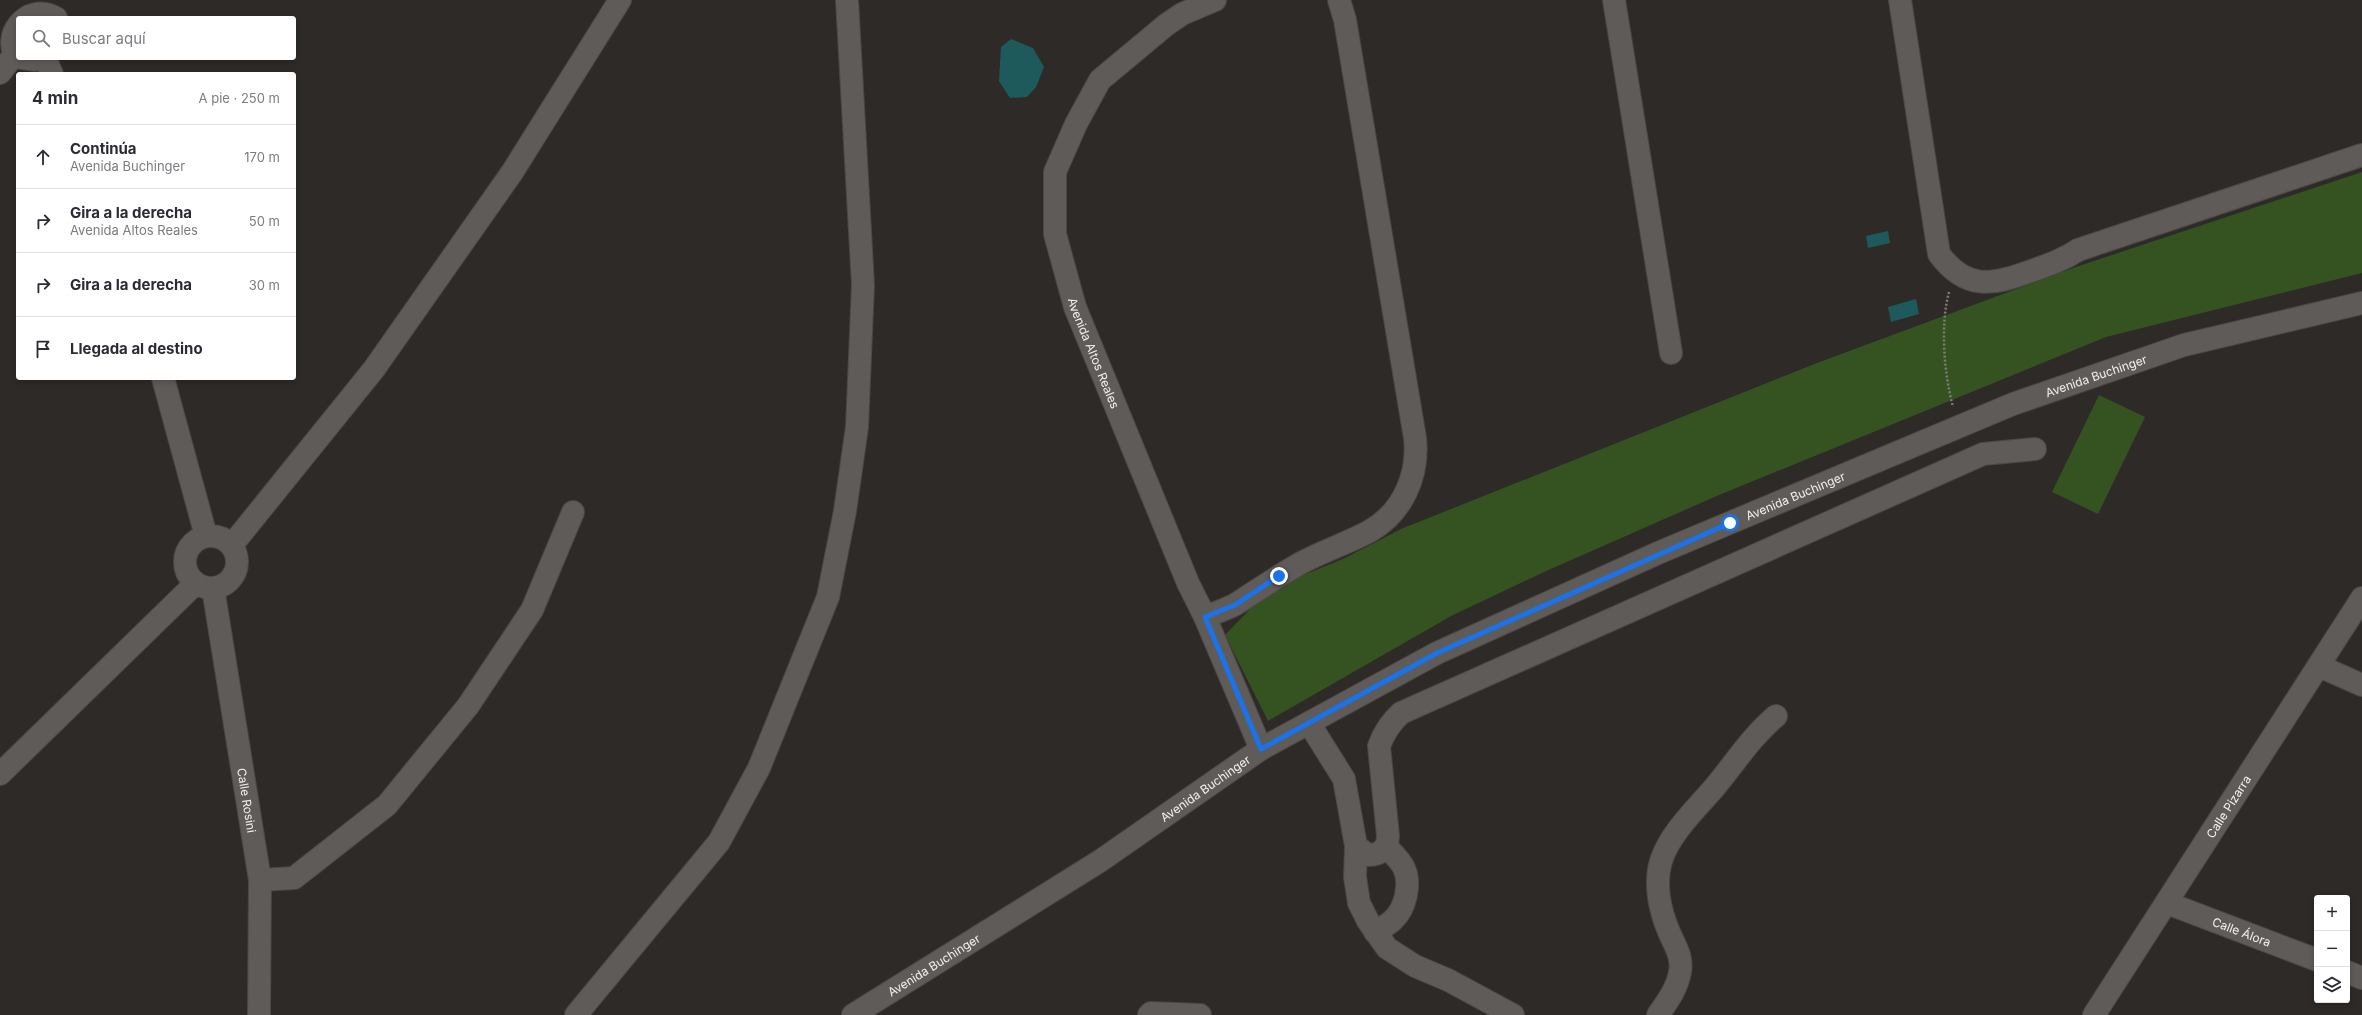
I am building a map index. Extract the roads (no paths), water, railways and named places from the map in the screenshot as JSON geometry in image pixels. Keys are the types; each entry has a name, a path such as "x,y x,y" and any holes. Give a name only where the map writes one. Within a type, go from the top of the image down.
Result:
{"street":[{"path":"232,545 378,362 513,171 620,0"},
{"path":"576,1015 719,842 759,768 828,597 845,511 857,428 862,301 847,0"},
{"name":"Avenida Altos Reales","path":"1215,0 1182,14 1166,25 1100,80 1076,124 1055,172 1056,234 1074,307 1188,583 1205,617 1261,749"},
{"path":"1205,617 1235,605 1266,583 1305,561 1370,530 1388,517 1399,503 1413,476 1417,456 1415,438 1346,28 1339,0"},
{"path":"1614,0 1671,354"},
{"path":"1900,0 1935,236 1939,254 1948,267 1958,275 1974,282 2003,282 2065,259 2078,250 2362,155"},
{"path":"16,55 7,48 2,30 7,14 17,2 33,2 54,9"},
{"path":"0,73 16,59"},
{"path":"46,60 51,72"},
{"name":"Avenida Buchinger","path":"853,1015 1100,861 1261,749 1437,653 1658,553 2013,404 2184,345 2362,303"},
{"path":"164,380 206,536"},
{"path":"1356,846 1368,855 1379,854 1386,846 1388,836 1380,746 1384,733 1391,722 1401,713 1983,454 2035,449"},
{"path":"260,880 294,878 387,805 468,706 532,610 573,512"},
{"path":"0,774 204,586 228,581 237,568 237,556 232,545 224,538 214,535 206,536 195,541 187,553 185,566 189,576 204,586"},
{"name":"Calle Rosini","path":"204,586 260,880 259,1015"},
{"name":"Calle Pizarra","path":"2094,1015 2362,598"},
{"path":"2319,666 2362,685"},
{"path":"1658,1015 1676,987 1681,972 1680,954 1661,909 1658,886 1661,862 1667,847 1685,821 1750,741 1776,716"},
{"path":"1310,723 1344,779 1356,846 1355,877 1359,903 1375,932 1387,948 1397,956 1448,980 1513,1015"},
{"path":"1375,932 1396,916 1404,903 1406,892 1404,868 1386,846"},
{"name":"Calle Álora","path":"2167,903 2314,959"},
{"path":"2350,973 2362,978"},
{"path":"1149,1015 1151,1013 1200,1015"}],"water":[{"path":"1011,39 1033,48 1044,67 1036,87 1027,97 1010,98 999,81 1001,47"},
{"path":"1888,231 1890,243 1868,248 1866,236"},
{"path":"1916,299 1919,314 1891,322 1888,307"}]}
